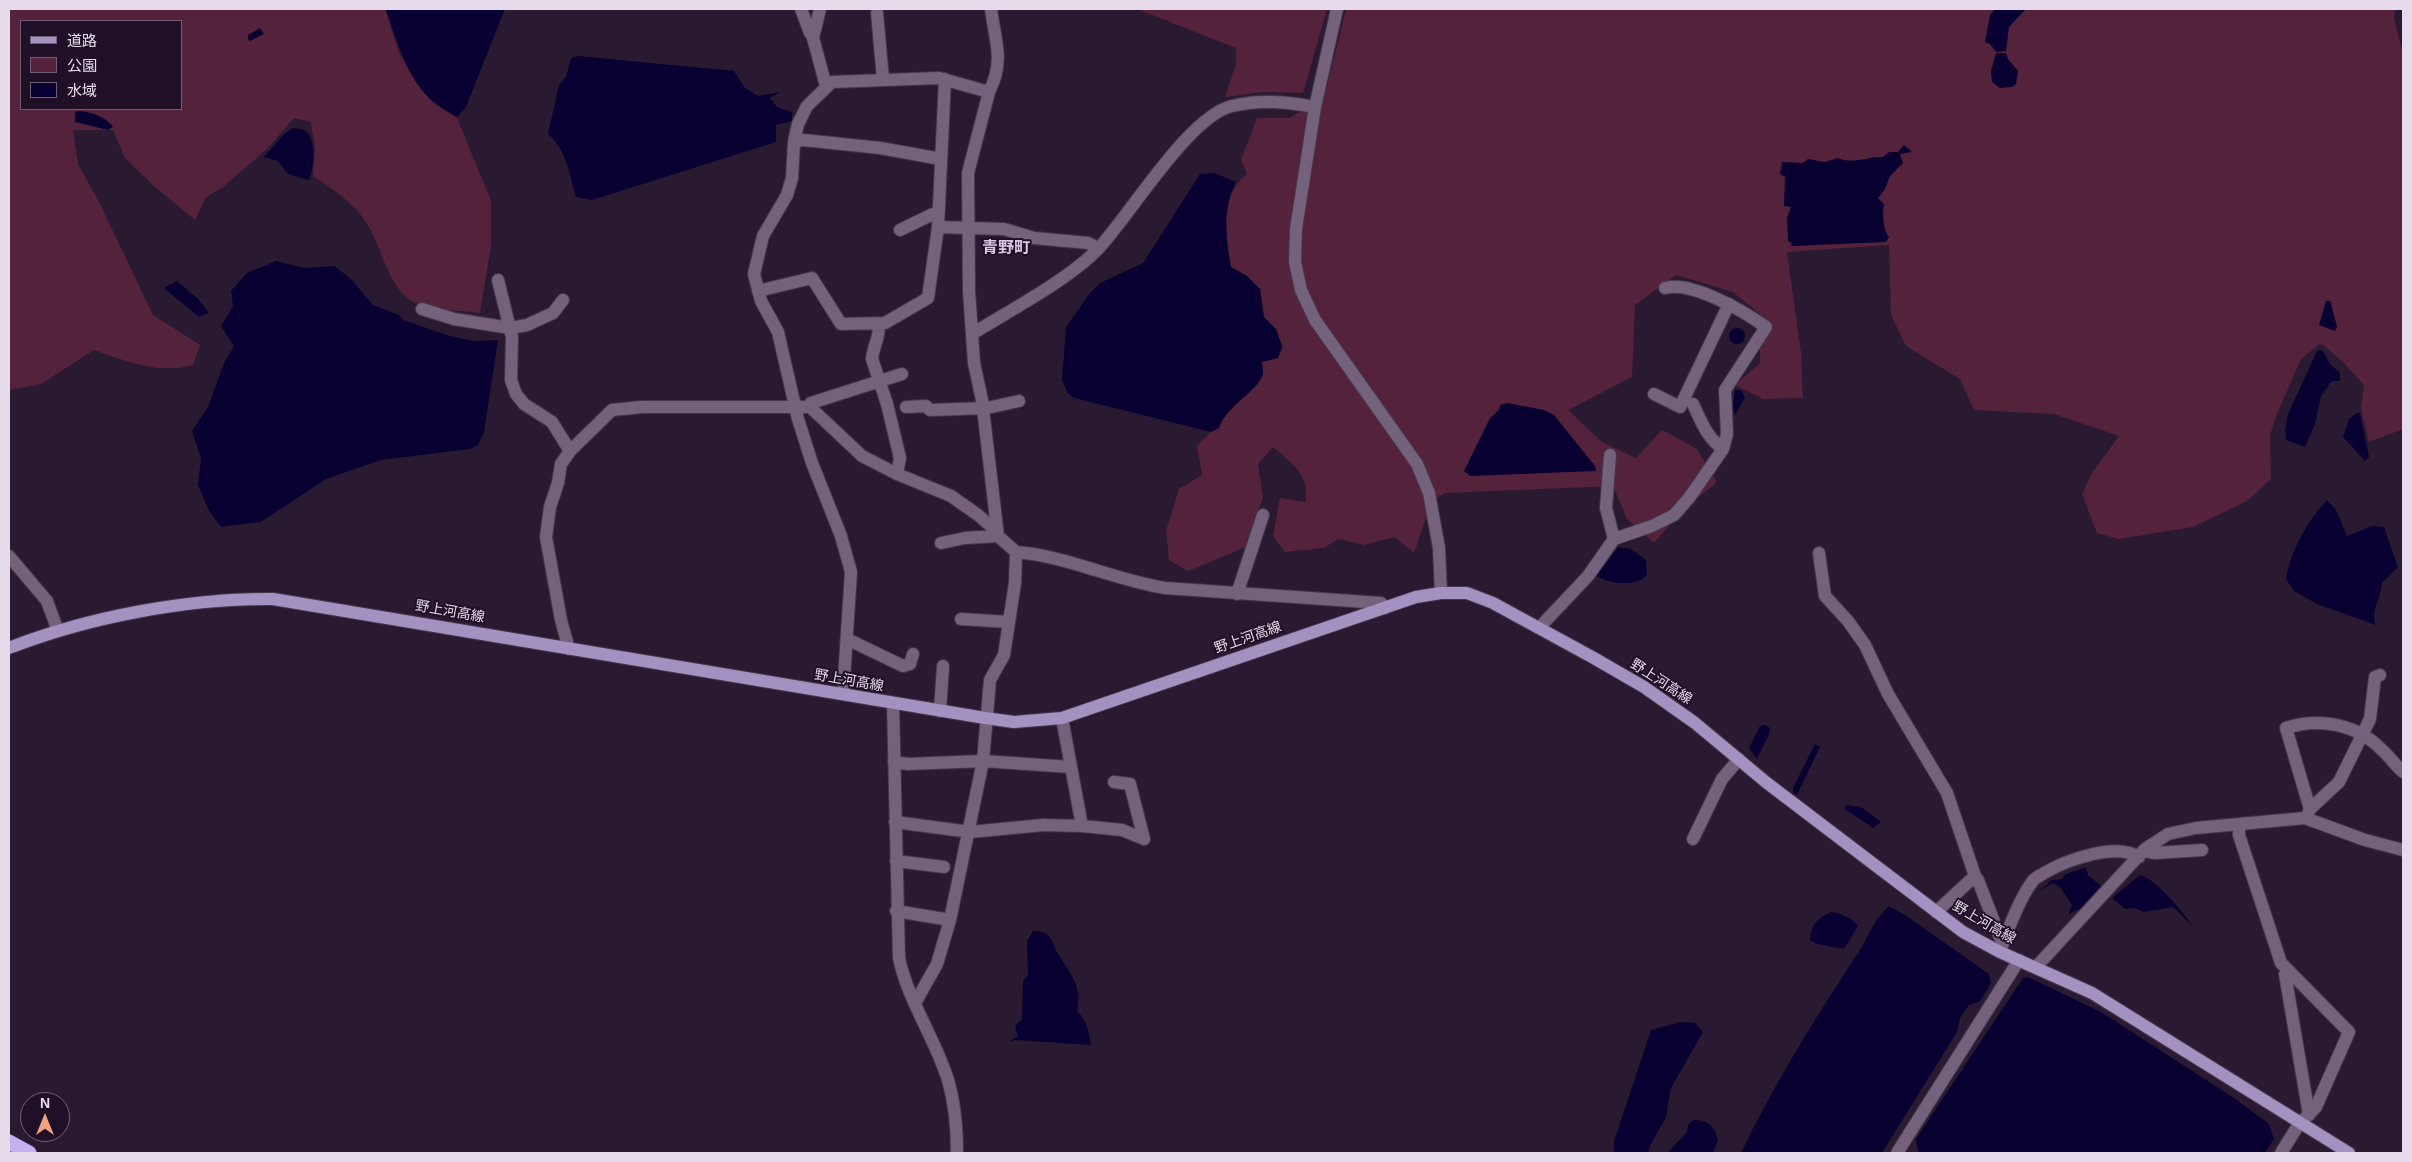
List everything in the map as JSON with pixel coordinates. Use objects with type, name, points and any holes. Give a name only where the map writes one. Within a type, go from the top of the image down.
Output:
[{"type":"highway","points":[[9,1142],[29,1153]]},
{"type":"main road","name":"野上河高線","points":[[9,648],[58,631],[127,615],[236,598],[274,598],[844,694],[893,704],[1014,722],[1062,718],[1416,597],[1441,593],[1468,593],[1493,603],[1644,687],[1695,723],[1767,783],[1963,932],[2002,947],[2019,960],[2092,993],[2299,1124],[2349,1153]]},
{"type":"street","points":[[801,9],[810,33],[813,34]]},
{"type":"street","points":[[820,9],[812,38],[826,86]]},
{"type":"street","points":[[991,9],[999,60],[968,173],[968,228],[974,362],[983,408],[998,532]]},
{"type":"street","points":[[1337,9],[1315,108],[1296,229],[1295,262],[1301,290],[1315,320],[1417,464],[1429,493],[1439,548],[1441,593]]},
{"type":"street","points":[[877,12],[882,80]]},
{"type":"street","points":[[844,694],[851,572],[841,536],[812,463],[778,332],[761,301],[758,291],[754,274],[763,236],[787,195],[790,186],[794,142],[798,124],[807,106],[832,82],[945,79],[989,92]]},
{"type":"street","points":[[758,291],[810,277],[838,323],[885,323],[928,298],[938,221],[945,79]]},
{"type":"street","points":[[972,334],[1071,271],[1098,248],[1171,156],[1204,121],[1230,106],[1266,100],[1315,108]]},
{"type":"street","points":[[794,142],[804,140],[880,148],[941,158]]},
{"type":"street","points":[[900,230],[933,214],[938,221],[968,228],[1004,229],[1034,238],[1088,243],[1098,248]]},
{"type":"street","points":[[498,280],[512,337],[512,380],[516,394],[524,404],[552,422],[570,451]]},
{"type":"street","points":[[1539,628],[1588,576],[1614,539],[1652,526],[1674,515],[1689,498],[1723,449],[1727,434],[1725,390],[1766,327],[1729,304],[1680,286],[1665,288]]},
{"type":"street","points":[[422,309],[454,319],[510,328],[528,325],[553,313],[562,300]]},
{"type":"street","points":[[1654,394],[1680,406],[1729,304]]},
{"type":"street","points":[[879,324],[880,332],[872,351],[872,359],[887,404],[900,458],[898,474]]},
{"type":"street","points":[[810,407],[811,403],[878,380],[902,374]]},
{"type":"street","points":[[906,407],[926,406],[930,410],[983,408],[1019,401]]},
{"type":"street","points":[[1693,404],[1707,433],[1723,449]]},
{"type":"street","points":[[569,649],[561,620],[546,537],[550,507],[558,483],[561,464],[570,451],[612,410],[642,407],[810,407],[862,456],[898,474],[951,496],[998,532],[1016,552],[1036,554],[1142,584],[1237,594],[1381,603],[1385,608]]},
{"type":"street","points":[[1610,455],[1606,508],[1614,539]]},
{"type":"street","points":[[1237,594],[1263,514]]},
{"type":"street","points":[[942,543],[998,532]]},
{"type":"street","points":[[915,1003],[936,964],[950,920],[970,832],[983,761],[986,730],[985,718],[990,680],[1004,655],[1016,552]]},
{"type":"street","points":[[1819,554],[1825,596],[1848,621],[1865,645],[1888,694],[1947,793],[1975,876],[2001,940],[2002,947]]},
{"type":"street","points":[[9,556],[47,601],[58,631]]},
{"type":"street","points":[[961,619],[1009,622]]},
{"type":"street","points":[[848,639],[903,666],[910,664],[913,654]]},
{"type":"street","points":[[940,711],[943,666]]},
{"type":"street","points":[[2308,814],[2339,782],[2370,719],[2375,678],[2380,675]]},
{"type":"street","points":[[893,704],[896,911],[899,958],[904,982],[915,1003],[947,1079],[956,1115],[957,1153]]},
{"type":"street","points":[[1062,718],[1082,826]]},
{"type":"street","points":[[2308,814],[2286,728],[2304,722],[2328,722],[2362,735],[2382,749],[2403,772]]},
{"type":"street","points":[[1693,839],[1722,779],[1739,759]]},
{"type":"street","points":[[894,762],[908,764],[983,761],[1071,767]]},
{"type":"street","points":[[895,822],[970,832],[1043,825],[1082,826],[1122,830],[1144,839],[1130,784],[1114,782]]},
{"type":"street","points":[[2036,967],[2142,854],[2168,834],[2196,828],[2239,825],[2308,814],[2365,840],[2403,850]]},
{"type":"street","points":[[2239,825],[2239,835],[2281,963],[2349,1032],[2316,1107],[2299,1124],[2281,1153]]},
{"type":"street","points":[[2002,947],[2032,880],[2061,864],[2090,854],[2142,854],[2202,850]]},
{"type":"street","points":[[896,861],[944,867]]},
{"type":"street","points":[[1936,912],[1975,876]]},
{"type":"street","points":[[896,911],[950,920]]},
{"type":"street","points":[[1897,1153],[2019,960]]},
{"type":"street","points":[[2287,971],[2285,974],[2309,1115]]},
{"type":"green space","points":[[9,9],[385,9],[399,53],[413,77],[432,102],[457,118],[491,201],[491,246],[480,313],[423,306],[407,298],[393,280],[374,236],[364,219],[344,198],[313,176],[315,149],[311,122],[294,118],[267,149],[223,187],[206,197],[195,220],[155,187],[125,158],[113,130],[73,130],[78,164],[99,202],[153,315],[200,345],[193,365],[167,368],[143,365],[94,350],[41,384],[9,390]]},
{"type":"green space","points":[[1137,9],[1327,9],[1303,93],[1263,92],[1225,97],[1236,64],[1236,48]]},
{"type":"green space","points":[[1346,9],[2395,9],[2394,18],[2403,55],[2403,429],[2369,442],[2361,408],[2364,385],[2343,362],[2321,343],[2301,359],[2277,414],[2270,435],[2271,479],[2247,501],[2193,527],[2119,539],[2097,533],[2082,494],[2092,473],[2119,436],[2054,414],[1974,410],[1960,379],[1906,346],[1891,315],[1889,245],[1787,252],[1801,353],[1803,398],[1763,399],[1735,385],[1760,363],[1760,314],[1733,292],[1676,275],[1635,305],[1632,377],[1568,410],[1602,442],[1636,458],[1662,430],[1697,449],[1717,482],[1682,511],[1654,543],[1627,519],[1613,486],[1445,493],[1431,502],[1414,553],[1395,537],[1364,545],[1338,539],[1324,548],[1285,552],[1273,536],[1280,498],[1306,502],[1306,492],[1305,484],[1298,470],[1273,447],[1258,464],[1263,497],[1246,547],[1188,571],[1169,560],[1166,531],[1179,489],[1202,475],[1197,446],[1211,432],[1219,428],[1222,420],[1228,413],[1256,386],[1263,372],[1262,362],[1278,358],[1283,347],[1276,329],[1264,317],[1260,289],[1247,276],[1231,267],[1226,230],[1228,205],[1238,183],[1247,174],[1241,160],[1257,118],[1289,118],[1324,99]]},
{"type":"water","points":[[386,9],[505,9],[466,107],[457,117],[434,102],[417,83],[404,59]]},
{"type":"water","points":[[1995,9],[2026,9],[2009,27],[2006,51],[1996,52],[1990,44],[1985,42],[1990,15]]},
{"type":"water","points":[[260,28],[264,34],[250,41],[248,35]]},
{"type":"water","points":[[1996,53],[2006,53],[2008,59],[2018,71],[2016,84],[2012,87],[2000,88],[1992,82],[1991,71]]},
{"type":"water","points":[[578,56],[734,71],[745,88],[758,96],[780,92],[770,98],[777,107],[792,112],[792,121],[776,125],[776,142],[592,200],[576,197],[563,155],[548,134],[559,85],[566,77],[571,58]]},
{"type":"water","points":[[79,111],[107,120],[113,127],[108,130],[75,122],[75,112]]},
{"type":"water","points":[[293,128],[305,130],[311,138],[313,156],[309,180],[288,174],[278,161],[264,157],[284,134]]},
{"type":"water","points":[[1904,145],[1912,152],[1900,154],[1903,163],[1890,176],[1885,189],[1878,198],[1884,204],[1885,230],[1889,237],[1886,242],[1791,246],[1792,243],[1788,241],[1787,218],[1791,207],[1784,206],[1785,177],[1780,174],[1782,162],[1803,163],[1808,159],[1825,162],[1838,158],[1849,161],[1883,157],[1889,152],[1898,152]]},
{"type":"water","points":[[1214,173],[1236,182],[1229,203],[1226,224],[1231,267],[1247,276],[1260,289],[1264,317],[1276,329],[1282,347],[1278,358],[1262,362],[1263,374],[1256,386],[1228,413],[1222,420],[1219,428],[1211,432],[1074,398],[1068,393],[1062,380],[1066,327],[1090,293],[1100,283],[1143,263],[1200,174]]},
{"type":"water","points":[[276,261],[304,268],[334,266],[350,278],[373,305],[399,315],[403,320],[450,336],[474,341],[498,340],[484,432],[478,445],[470,449],[381,460],[326,479],[261,522],[221,527],[209,511],[198,485],[201,458],[192,431],[208,407],[224,363],[234,346],[221,326],[233,306],[231,291],[247,273]]},
{"type":"water","points":[[177,281],[198,299],[209,313],[199,317],[165,289],[165,287]]},
{"type":"water","points":[[2326,301],[2331,303],[2337,327],[2335,331],[2319,325]]},
{"type":"water","points":[[1734,328],[1740,328],[1745,333],[1743,342],[1734,344],[1729,339],[1729,333]]},
{"type":"water","points":[[2317,351],[2323,351],[2330,364],[2340,373],[2340,381],[2332,381],[2321,396],[2315,424],[2305,447],[2286,440],[2285,429],[2288,414]]},
{"type":"water","points":[[1735,390],[1741,390],[1745,398],[1735,415],[1733,405]]},
{"type":"water","points":[[1507,403],[1544,410],[1554,415],[1595,466],[1596,471],[1470,476],[1464,471],[1490,418],[1499,410],[1500,405]]},
{"type":"water","points":[[2360,413],[2369,457],[2365,461],[2343,437],[2349,419]]},
{"type":"water","points":[[2327,500],[2336,510],[2347,536],[2372,526],[2384,527],[2398,567],[2382,583],[2374,615],[2376,625],[2317,604],[2294,591],[2286,579],[2288,568],[2301,537],[2313,517]]},
{"type":"water","points":[[1618,547],[1631,549],[1646,560],[1647,575],[1643,579],[1630,583],[1616,583],[1598,577],[1597,575]]},
{"type":"water","points":[[1765,725],[1770,728],[1769,734],[1757,759],[1749,748],[1760,726]]},
{"type":"water","points":[[1815,744],[1820,747],[1797,795],[1793,793],[1793,788]]},
{"type":"water","points":[[1846,805],[1861,807],[1881,822],[1873,828],[1845,809]]},
{"type":"water","points":[[2086,867],[2088,875],[2101,886],[2080,910],[2076,910],[2068,915],[2072,905],[2060,887],[2053,883],[2039,891],[2052,880],[2062,879],[2066,874]]},
{"type":"water","points":[[2140,875],[2147,878],[2164,892],[2192,926],[2173,907],[2144,912],[2134,908],[2125,909],[2112,898]]},
{"type":"water","points":[[1889,906],[1905,915],[1989,974],[1991,984],[1979,1002],[1969,1005],[1960,1018],[1957,1032],[1882,1153],[1741,1153],[1795,1053],[1875,924]]},
{"type":"water","points":[[1831,912],[1846,916],[1858,926],[1844,949],[1817,944],[1810,940],[1813,926],[1822,917]]},
{"type":"water","points":[[1033,931],[1044,932],[1050,937],[1074,980],[1079,1002],[1077,1011],[1085,1022],[1091,1045],[1015,1040],[1008,1042],[1018,1036],[1015,1026],[1022,1019],[1023,981],[1028,975],[1027,941]]},
{"type":"water","points":[[2028,977],[2101,1012],[2237,1100],[2269,1124],[2274,1139],[2265,1153],[1921,1153],[1918,1151],[1916,1139],[2023,978]]},
{"type":"water","points":[[1680,1022],[1695,1023],[1703,1032],[1671,1088],[1666,1117],[1648,1153],[1614,1153],[1614,1141],[1651,1030]]},
{"type":"water","points":[[1693,1120],[1707,1123],[1715,1131],[1718,1141],[1713,1153],[1667,1153],[1687,1132],[1688,1125]]},
{"type":"district","name":"青野町","points":[[1006,249]]}]
